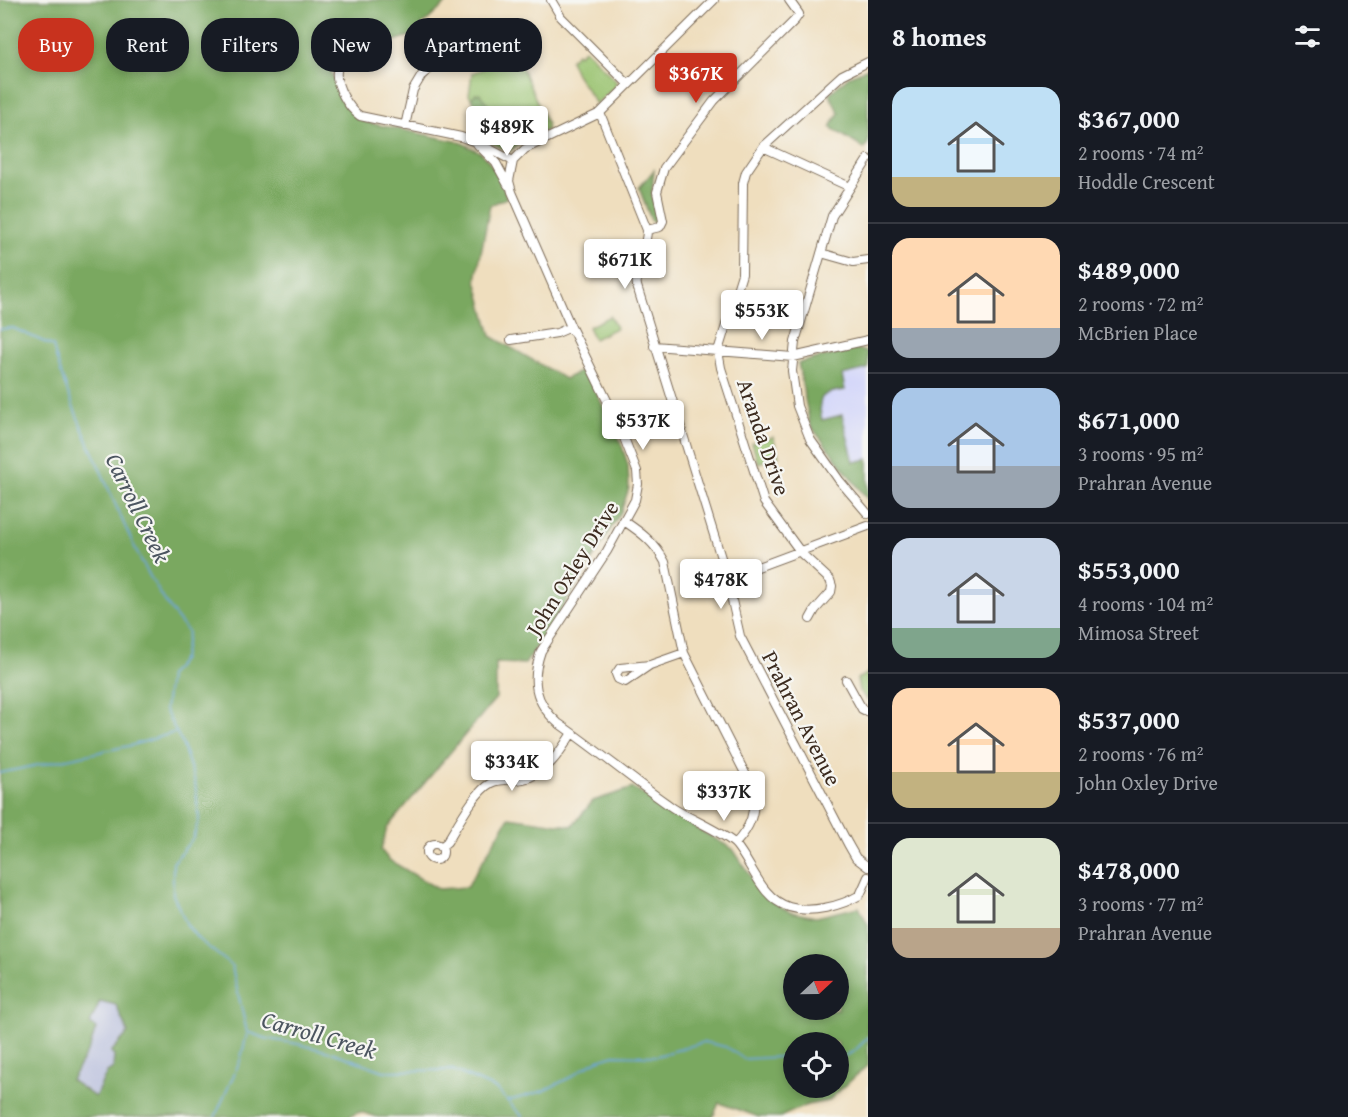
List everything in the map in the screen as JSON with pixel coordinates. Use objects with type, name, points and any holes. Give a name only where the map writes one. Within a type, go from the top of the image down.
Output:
[{"type":"street","points":[[551,0],[561,17],[628,84]]},
{"type":"street","points":[[337,72],[339,86],[354,112],[365,118],[476,142],[513,160],[525,148],[600,113],[714,0]]},
{"type":"street","points":[[600,113],[647,230],[660,227],[663,217],[657,192],[664,168],[714,101],[795,20],[799,14],[789,0]]},
{"type":"street","name":"Aranda Drive","points":[[810,619],[831,592],[830,580],[801,552],[764,502],[724,379],[718,351],[742,274],[743,183],[746,172],[763,147],[842,75],[868,62]]},
{"type":"street","points":[[405,126],[416,82],[428,72]]},
{"type":"street","points":[[476,142],[496,163],[512,192]]},
{"type":"street","points":[[763,147],[850,187]]},
{"type":"street","points":[[868,159],[832,216],[795,342],[792,371],[797,406],[810,439],[839,480],[868,514]]},
{"type":"street","name":"John Oxley Drive","points":[[513,160],[509,181],[512,192],[571,327],[619,424],[637,471],[638,484],[635,500],[624,521],[541,651],[537,664],[536,687],[540,701],[547,713],[674,809],[735,844],[766,891],[789,907],[817,908],[834,906],[850,900],[860,895],[868,877]]},
{"type":"street","name":"Prahran Avenue","points":[[647,230],[646,244],[636,280],[654,346],[728,578],[743,642],[848,844],[856,858],[868,867]]},
{"type":"street","points":[[821,253],[853,262],[868,260]]},
{"type":"street","points":[[511,340],[557,333],[571,327]]},
{"type":"street","points":[[654,346],[793,357],[868,340]]},
{"type":"street","points":[[624,521],[644,534],[658,549],[665,562],[684,653],[753,789],[755,805],[750,822],[735,844]]},
{"type":"street","points":[[728,578],[868,526]]},
{"type":"street","points":[[650,665],[684,653]]},
{"type":"street","points":[[846,681],[862,710],[868,712]]},
{"type":"street","points":[[441,847],[447,842],[482,790],[500,780],[524,779],[542,772],[556,757],[572,733]]},
{"type":"shaded area","points":[[857,349],[868,351],[868,500],[810,425],[798,363]]},
{"type":"shaded area","points":[[100,1001],[116,1005],[128,1033],[114,1056],[113,1068],[107,1072],[95,1097],[71,1080],[90,1047],[90,1025]]},
{"type":"green space","points":[[0,0],[450,0],[430,18],[404,18],[404,38],[392,42],[392,18],[311,18],[311,72],[332,72],[342,102],[365,122],[460,142],[482,153],[499,175],[507,198],[490,205],[476,280],[491,336],[565,379],[585,369],[621,443],[628,465],[629,488],[621,512],[525,664],[496,663],[496,698],[387,828],[381,850],[389,860],[438,889],[467,887],[509,817],[572,826],[593,801],[633,788],[733,849],[765,898],[790,912],[816,917],[859,907],[868,925],[868,1065],[849,1082],[849,1032],[783,1032],[783,1098],[831,1098],[828,1101],[807,1105],[780,1117],[759,1117],[719,1103],[713,1117],[378,1117],[360,1112],[348,1117],[0,1117]],"holes":[[[100,1001],[116,1005],[128,1033],[111,1052],[114,1056],[113,1068],[107,1072],[95,1097],[71,1080],[90,1047],[96,1028],[90,1024]]]},
{"type":"green space","points":[[585,49],[616,81],[616,86],[596,104],[576,74],[570,60]]},
{"type":"green space","points":[[868,68],[868,143],[864,149],[830,127],[839,113],[829,94],[848,77]]},
{"type":"green space","points":[[524,72],[547,124],[547,130],[523,141],[509,151],[473,135],[479,108],[469,95],[472,73]]},
{"type":"green space","points":[[475,94],[480,94],[499,120],[503,139],[490,142],[473,135],[479,108],[471,99]]},
{"type":"green space","points":[[654,170],[652,195],[657,220],[654,223],[639,188]]},
{"type":"green space","points":[[610,316],[616,328],[594,339],[588,327]]},
{"type":"green space","points":[[857,349],[868,352],[868,369],[842,375],[845,390],[826,394],[820,405],[822,420],[842,415],[854,462],[868,459],[868,500],[810,425],[798,363]]},
{"type":"green space","points":[[773,437],[779,456],[758,463],[752,443]]},
{"type":"green space","points":[[868,673],[867,700],[859,690],[857,679]]},
{"type":"waterway","name":"Carroll Creek","points":[[0,329],[13,328],[53,346],[74,409],[129,534],[161,595],[188,632],[183,659],[169,676],[165,710],[182,743],[195,782],[199,819],[193,838],[173,863],[173,895],[187,925],[198,939],[232,967],[247,1032],[268,1039],[334,1053],[384,1071],[453,1070],[496,1089],[523,1117]]},
{"type":"waterway","points":[[0,773],[133,745],[176,732]]},
{"type":"waterway","points":[[215,1117],[240,1061],[247,1034]]},
{"type":"waterway","points":[[849,1054],[868,1037]]},
{"type":"waterway","points":[[508,1101],[543,1091],[598,1060],[614,1055],[657,1056],[704,1042],[726,1047],[744,1059],[783,1057]]}]
